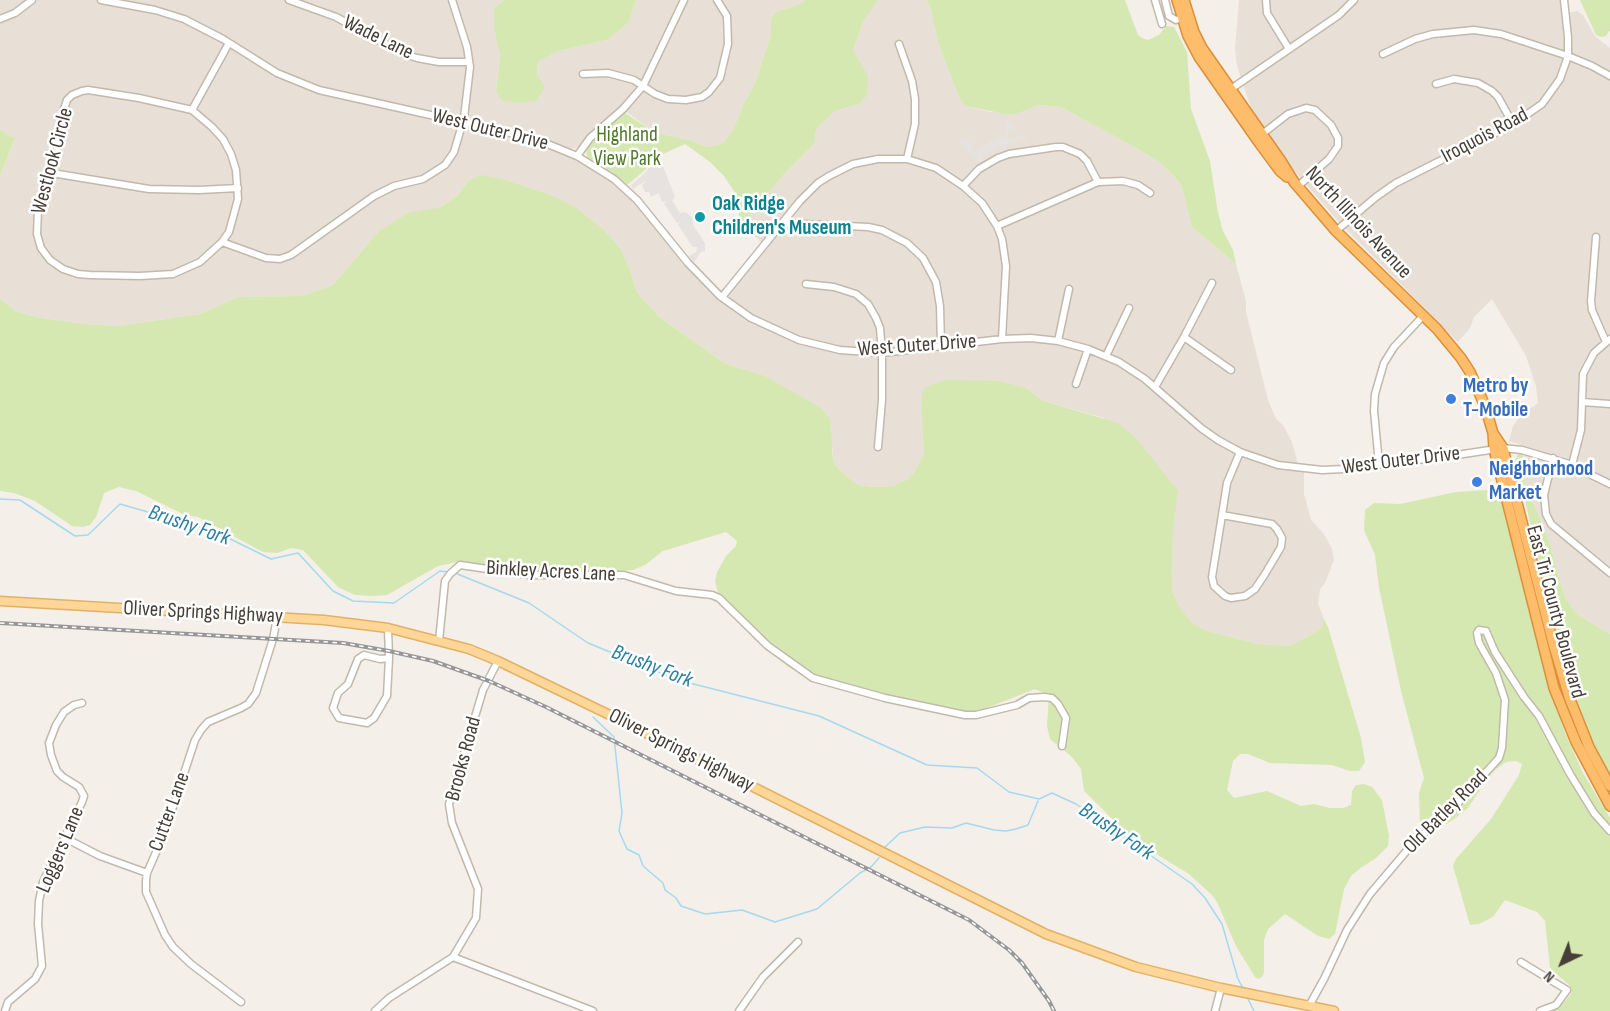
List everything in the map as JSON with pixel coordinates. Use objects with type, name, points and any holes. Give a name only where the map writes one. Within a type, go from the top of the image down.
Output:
[{"type":"highway","points":[[1177,0],[1185,17]]},
{"type":"highway","name":"North Illinois Avenue","points":[[1184,0],[1185,17],[1227,92],[1259,137],[1295,184],[1336,231],[1449,344],[1470,372],[1485,406],[1493,433]]},
{"type":"highway","name":"East Tri County Boulevard","points":[[1493,433],[1569,697],[1589,747],[1610,786]]},
{"type":"highway","name":"East Tri County Boulevard","points":[[1499,448],[1554,688],[1576,742],[1610,806]]},
{"type":"main road","name":"Oliver Springs Highway","points":[[0,601],[324,620],[388,628],[469,649],[663,741],[1046,934],[1136,967],[1221,988],[1334,1011]]},
{"type":"street","points":[[0,20],[14,14],[32,0]]},
{"type":"street","name":"West Outer Drive","points":[[101,0],[170,14],[197,25],[277,73],[320,90],[533,138],[578,156],[614,179],[637,200],[695,270],[722,297],[759,322],[798,340],[840,350],[882,353],[1002,339],[1031,338],[1058,341],[1106,356],[1132,370],[1209,434],[1240,452],[1278,465],[1322,470],[1499,448],[1522,450],[1553,458],[1610,484]]},
{"type":"street","name":"Wade Lane","points":[[289,0],[336,17],[404,54],[439,62],[469,62]]},
{"type":"street","points":[[222,242],[266,258],[280,259],[291,255],[374,196],[394,186],[423,179],[440,170],[454,152],[468,93],[469,62],[452,0]]},
{"type":"street","points":[[578,156],[590,138],[623,109],[643,86],[684,0]]},
{"type":"street","points":[[583,74],[609,73],[634,80],[655,94],[668,99],[686,100],[705,95],[720,78],[726,61],[727,16],[717,0]]},
{"type":"street","points":[[1155,0],[1162,24]]},
{"type":"street","points":[[1166,0],[1169,16],[1176,20],[1185,17]]},
{"type":"street","points":[[1266,0],[1267,13],[1289,49]]},
{"type":"street","points":[[1227,92],[1339,15],[1354,0]]},
{"type":"street","name":"Iroquois Road","points":[[1336,231],[1396,183],[1538,109],[1560,79],[1568,56],[1564,0]]},
{"type":"street","points":[[1383,54],[1433,33],[1463,29],[1501,34],[1568,56],[1610,76]]},
{"type":"street","points":[[192,110],[229,43]]},
{"type":"street","points":[[899,44],[913,83],[915,99],[915,124],[907,159]]},
{"type":"street","points":[[1436,84],[1454,79],[1478,82],[1498,97],[1513,124]]},
{"type":"street","name":"Westlook Circle","points":[[88,90],[139,98],[192,110],[212,127],[227,146],[236,170],[238,188],[234,222],[222,242],[200,262],[173,274],[140,276],[78,274],[48,258],[41,248],[37,234],[38,210],[52,173],[64,110],[68,100],[78,92],[88,90]]},
{"type":"street","points":[[1259,137],[1288,114],[1306,108],[1315,110],[1331,125],[1338,138],[1338,146],[1329,159],[1295,184]]},
{"type":"street","points":[[963,186],[979,169],[998,158],[1009,154],[1056,147],[1063,147],[1080,154],[1087,161],[1098,182]]},
{"type":"street","points":[[722,297],[809,192],[829,176],[867,160],[907,159],[936,168],[963,186],[982,203],[997,226],[1002,239],[1006,266],[1002,339]]},
{"type":"street","points":[[52,173],[149,189],[238,188]]},
{"type":"street","points":[[997,226],[1098,182],[1123,181],[1138,185],[1150,193]]},
{"type":"street","points":[[782,223],[868,227],[882,230],[907,243],[922,258],[936,282],[940,306],[941,346]]},
{"type":"street","points":[[1572,465],[1581,430],[1581,381],[1594,353],[1608,340],[1592,310],[1596,237]]},
{"type":"street","points":[[1155,387],[1212,283]]},
{"type":"street","points":[[806,284],[834,287],[856,294],[873,312],[879,324],[882,353],[882,400],[878,447]]},
{"type":"street","points":[[1058,341],[1069,289]]},
{"type":"street","points":[[1106,356],[1129,308]]},
{"type":"street","points":[[1379,464],[1375,400],[1384,363],[1394,346],[1423,316]]},
{"type":"street","points":[[1184,337],[1230,370]]},
{"type":"street","points":[[1076,384],[1088,349]]},
{"type":"street","points":[[1582,402],[1610,404]]},
{"type":"street","points":[[1222,515],[1272,524],[1282,538],[1281,547],[1255,589],[1238,598],[1225,596],[1220,592],[1214,586],[1212,577],[1227,483],[1240,452]]},
{"type":"street","points":[[1553,458],[1544,495],[1546,514],[1551,524],[1610,573]]},
{"type":"street","name":"Binkley Acres Lane","points":[[439,641],[444,589],[448,577],[458,567],[529,575],[624,575],[676,591],[712,595],[724,601],[768,646],[813,678],[885,698],[965,715],[975,715],[1017,705],[1029,698],[1052,698],[1066,718],[1062,746]]},
{"type":"street","name":"Cutter Lane","points":[[241,1002],[191,964],[173,947],[165,935],[146,892],[147,873],[164,834],[195,740],[208,722],[248,704],[256,693],[273,639],[277,618]]},
{"type":"street","points":[[388,628],[389,658],[387,696],[374,718],[367,723],[339,718],[333,708],[338,693],[348,684],[358,659],[364,655],[380,659],[389,658]]},
{"type":"street","name":"Old Batley Road","points":[[1309,1006],[1347,930],[1370,894],[1415,841],[1448,814],[1499,758],[1502,748],[1505,700],[1496,673],[1479,643],[1477,633],[1479,630],[1486,631],[1495,652],[1539,716],[1594,813],[1610,831]]},
{"type":"street","name":"Brooks Road","points":[[453,957],[476,918],[478,889],[452,824],[449,804],[483,690],[498,661]]},
{"type":"street","name":"Loggers Lane","points":[[5,1011],[8,1002],[35,979],[42,966],[38,924],[43,882],[84,796],[79,788],[57,771],[49,743],[64,712],[82,703]]},
{"type":"street","points":[[65,838],[100,856],[147,873]]},
{"type":"street","points":[[739,1011],[763,977],[798,942]]},
{"type":"street","points":[[375,1011],[389,998],[453,957],[592,1011]]},
{"type":"street","points":[[1521,962],[1567,990],[1556,1005],[1540,1011]]},
{"type":"street","points":[[1215,1011],[1221,988]]},
{"type":"shaded area","points":[[0,0],[504,0],[494,8],[494,29],[500,55],[496,91],[537,75],[538,62],[558,51],[607,40],[629,22],[636,0],[805,0],[776,12],[771,18],[771,34],[754,86],[733,130],[722,144],[706,147],[693,141],[654,132],[621,108],[590,133],[579,147],[572,149],[569,155],[604,176],[633,201],[654,223],[689,269],[716,296],[726,288],[761,242],[742,223],[811,147],[815,141],[816,130],[822,123],[835,111],[859,104],[867,76],[853,50],[864,20],[874,4],[878,0],[926,0],[931,9],[938,43],[960,100],[966,106],[991,112],[1027,109],[1039,105],[1061,107],[1136,148],[1158,161],[1173,175],[1182,187],[1192,227],[1236,264],[1268,400],[1276,419],[1283,425],[1292,442],[1300,471],[1304,472],[1304,494],[1311,520],[1324,534],[1332,549],[1334,560],[1325,583],[1320,589],[1318,604],[1324,619],[1321,629],[1290,646],[1257,644],[1208,631],[1193,624],[1179,606],[1172,591],[1173,530],[1104,418],[1044,401],[1026,388],[921,407],[924,454],[915,471],[908,479],[893,486],[858,485],[839,470],[833,460],[833,449],[763,375],[726,364],[659,317],[637,292],[621,249],[604,230],[551,195],[506,180],[468,181],[457,196],[439,208],[378,232],[333,285],[302,296],[238,297],[200,314],[118,326],[35,317],[16,311],[0,299],[0,176],[15,140],[0,130]]},
{"type":"shaded area","points":[[1239,0],[1560,0],[1562,14],[1577,11],[1583,15],[1595,36],[1610,48],[1610,634],[1578,615],[1566,600],[1548,538],[1525,482],[1524,446],[1509,441],[1513,426],[1521,415],[1538,403],[1536,386],[1526,356],[1492,299],[1474,317],[1470,328],[1458,342],[1339,222],[1290,166],[1253,114],[1237,66],[1235,49]]},
{"type":"shaded area","points":[[1004,119],[1017,126],[1009,131],[1006,140],[1025,135],[1026,139],[1006,144],[1009,151],[1001,147],[981,157],[985,161],[981,163],[959,143],[962,139],[970,143],[977,154],[977,148],[1001,136],[1003,140],[1007,130]]},
{"type":"shaded area","points":[[659,156],[675,197],[672,200],[680,213],[685,212],[692,217],[693,225],[705,243],[705,251],[701,252],[694,262],[689,256],[696,252],[697,247],[693,247],[678,225],[680,222],[677,223],[664,204],[666,201],[662,202],[659,193],[651,197],[649,192],[645,192],[642,185],[645,181],[633,189],[630,186]]},
{"type":"green space","points":[[504,0],[636,0],[629,22],[607,40],[558,51],[538,62],[537,75],[545,87],[536,101],[520,103],[502,101],[496,91],[500,56],[494,29],[494,8]]},
{"type":"green space","name":"Highland View Park","points":[[805,0],[878,0],[864,20],[853,50],[868,76],[867,95],[859,104],[835,111],[822,123],[816,130],[815,141],[811,147],[742,223],[736,194],[723,175],[710,162],[685,144],[656,157],[627,185],[587,157],[586,149],[592,140],[625,113],[654,132],[693,141],[706,147],[722,144],[733,130],[754,86],[771,34],[771,18],[776,12]]},
{"type":"green space","points":[[926,0],[1125,0],[1138,35],[1142,38],[1148,40],[1159,35],[1166,26],[1174,27],[1187,52],[1191,109],[1210,161],[1218,213],[1223,231],[1233,250],[1236,264],[1192,227],[1182,187],[1173,175],[1158,161],[1136,148],[1061,107],[1039,105],[1015,114],[1005,114],[966,106],[960,100],[938,43],[931,9]]},
{"type":"green space","points":[[1580,0],[1610,0],[1610,30],[1606,36],[1596,35]]},
{"type":"green space","points":[[0,130],[15,139],[0,176]]},
{"type":"green space","points":[[481,175],[506,180],[551,195],[576,208],[604,230],[621,249],[637,292],[659,317],[726,364],[763,375],[821,408],[830,419],[833,460],[839,470],[858,485],[893,486],[908,479],[915,471],[924,454],[922,394],[925,387],[946,380],[999,381],[1026,388],[1044,401],[1118,423],[1136,438],[1178,491],[1173,530],[1172,591],[1179,606],[1193,624],[1208,631],[1257,644],[1290,646],[1321,629],[1324,619],[1328,627],[1361,738],[1365,762],[1359,771],[1350,771],[1332,765],[1270,763],[1248,754],[1240,754],[1233,761],[1227,790],[1234,798],[1267,791],[1301,806],[1314,804],[1343,808],[1351,805],[1352,791],[1356,785],[1364,784],[1372,787],[1382,800],[1389,836],[1388,846],[1351,876],[1344,889],[1335,934],[1329,939],[1318,936],[1285,914],[1268,929],[1264,940],[1264,973],[1258,979],[1236,946],[1213,896],[1189,874],[1135,841],[1084,791],[1081,769],[1072,757],[1050,739],[1047,726],[1049,695],[1035,689],[974,713],[952,713],[810,678],[788,667],[754,639],[720,601],[715,581],[717,572],[726,556],[736,546],[737,541],[726,532],[663,551],[645,565],[633,570],[576,573],[522,571],[462,561],[438,566],[387,595],[355,595],[338,587],[303,550],[291,548],[277,553],[263,552],[198,517],[185,515],[136,491],[119,487],[104,493],[96,517],[90,525],[83,527],[72,526],[35,501],[14,493],[0,491],[0,299],[16,311],[35,317],[118,326],[200,314],[238,297],[302,296],[333,285],[378,232],[408,213],[439,208],[457,196],[468,181]]},
{"type":"green space","points":[[1523,453],[1525,482],[1548,538],[1566,600],[1578,615],[1610,634],[1610,776],[1580,715],[1562,663],[1525,500],[1514,463],[1518,454]]},
{"type":"green space","points":[[1488,490],[1500,494],[1546,678],[1565,733],[1583,773],[1610,818],[1610,1011],[1551,1011],[1559,1008],[1571,994],[1570,986],[1550,968],[1545,921],[1537,912],[1505,900],[1493,917],[1479,924],[1470,925],[1453,866],[1456,859],[1491,819],[1519,775],[1522,764],[1516,761],[1506,762],[1496,769],[1468,808],[1453,820],[1446,824],[1436,819],[1423,829],[1420,827],[1419,793],[1424,778],[1401,691],[1379,588],[1375,555],[1364,530],[1365,510],[1374,503],[1400,504],[1456,492]]},
{"type":"waterway","name":"Brushy Fork","points":[[0,499],[20,500],[75,536],[88,535],[120,504],[214,531],[271,559],[298,553],[333,591],[353,601],[394,603],[440,571],[448,572]]},
{"type":"waterway","name":"Brushy Fork","points":[[455,573],[529,603],[588,643],[678,680],[819,716],[927,765],[977,768],[1009,792],[1039,799],[1052,793],[1076,804],[1192,884],[1205,898],[1222,924],[1238,979],[1244,990]]},
{"type":"waterway","points":[[593,717],[614,737],[622,813],[619,831],[627,849],[639,855],[643,866],[663,883],[665,890],[676,898],[681,906],[705,914],[742,910],[775,922],[817,909],[860,873],[871,867],[879,858]]},
{"type":"waterway","points":[[884,848],[900,833],[925,827],[952,828],[966,823],[994,830],[1016,829],[1028,825],[1038,801]]},
{"type":"waterway","name":"Brushy Fork","points":[[1247,997],[1254,1011]]},
{"type":"railway","points":[[0,623],[343,643],[433,661],[489,681],[546,707],[969,920],[1009,950],[1022,963],[1054,1011]]},
{"type":"place","name":"Oak Ridge Children's Museum","points":[[700,217]]},
{"type":"place","name":"Metro by T-Mobile","points":[[1451,399]]},
{"type":"place","name":"Neighborhood Market","points":[[1477,482]]}]
